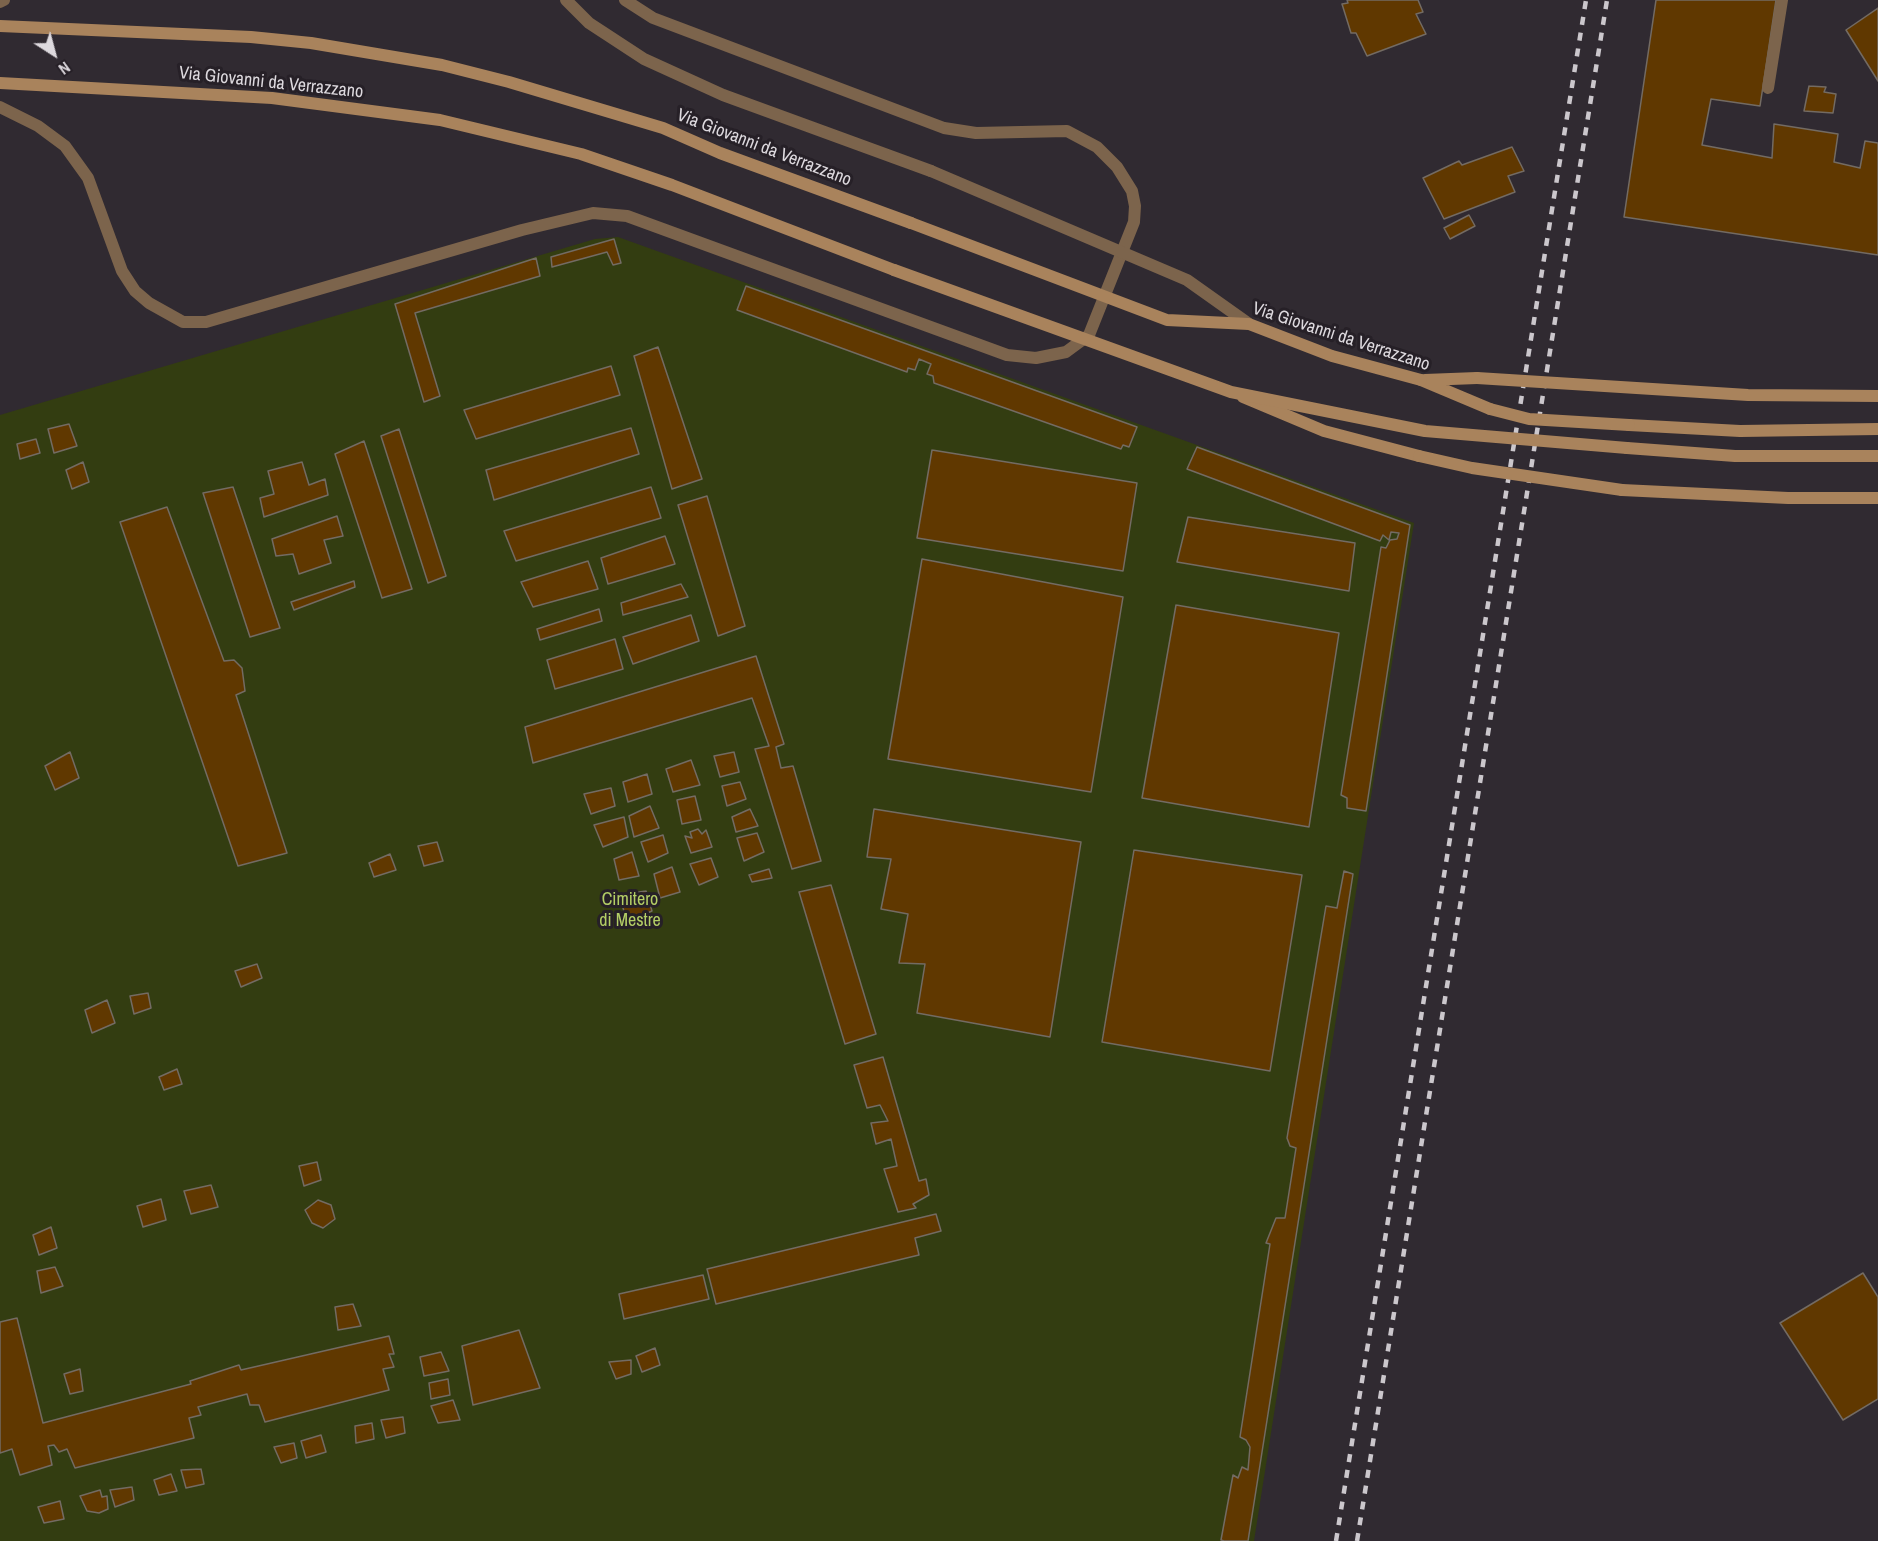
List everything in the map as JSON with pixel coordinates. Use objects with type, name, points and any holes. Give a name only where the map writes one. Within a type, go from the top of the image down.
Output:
[{"type":"main road","name":"Via Giovanni da Verrazzano","points":[[0,26],[251,37],[311,43],[442,65],[520,85],[663,128],[720,153],[1167,320],[1250,324],[1332,356],[1421,380],[1490,410],[1529,419],[1740,431],[1878,429]]},
{"type":"main road","name":"Via Giovanni da Verrazzano","points":[[0,83],[272,98],[440,120],[591,158],[672,185],[894,270],[1231,392],[1425,431],[1735,456],[1878,456]]},
{"type":"main road","points":[[1421,380],[1478,378],[1748,395],[1878,396]]},
{"type":"main road","points":[[1231,392],[1324,431],[1472,468],[1622,490],[1788,498],[1878,498]]},
{"type":"street","points":[[0,2],[4,0]]},
{"type":"street","points":[[566,0],[589,22],[644,59],[723,95],[931,171],[1187,280],[1250,324]]},
{"type":"street","points":[[0,107],[38,126],[65,146],[88,178],[122,271],[135,291],[149,303],[183,322],[206,322],[531,228],[593,213],[627,216],[663,228],[1007,355],[1036,358],[1066,352],[1089,335],[1134,222],[1135,206],[1132,190],[1117,167],[1097,147],[1067,131],[976,133],[944,128],[653,18],[625,0]]},
{"type":"street","points":[[1768,88],[1782,0]]},
{"type":"green space","name":"Cimitero di Mestre","points":[[618,237],[1414,523],[1254,1541],[0,1541],[0,415],[595,239]]},
{"type":"building","points":[[1347,0],[1418,0],[1423,12],[1416,14],[1426,34],[1367,56],[1356,33],[1351,33],[1342,4],[1348,3]]},
{"type":"building","points":[[1656,0],[1776,0],[1760,106],[1711,99],[1702,145],[1772,158],[1774,124],[1838,134],[1834,162],[1860,168],[1865,141],[1878,143],[1878,255],[1624,217]]},
{"type":"building","points":[[1878,8],[1878,81],[1846,30]]},
{"type":"building","points":[[1809,86],[1826,87],[1824,92],[1836,94],[1833,113],[1804,111]]},
{"type":"building","points":[[1512,147],[1524,171],[1508,176],[1515,192],[1444,219],[1423,178],[1459,161],[1462,165]]},
{"type":"building","points":[[1469,215],[1475,226],[1450,239],[1444,228]]},
{"type":"building","points":[[614,239],[621,263],[613,265],[607,252],[552,267],[551,257]]},
{"type":"building","points":[[536,258],[540,276],[415,313],[440,396],[424,402],[395,304]]},
{"type":"building","points":[[746,286],[1137,427],[1129,447],[1123,445],[1121,449],[934,383],[933,376],[927,374],[931,364],[919,359],[915,370],[908,368],[907,372],[737,310]]},
{"type":"building","points":[[658,347],[702,479],[672,489],[634,356]]},
{"type":"building","points":[[611,366],[620,395],[476,439],[464,410]]},
{"type":"building","points":[[69,424],[77,446],[54,453],[48,429]]},
{"type":"building","points":[[631,428],[639,454],[494,500],[486,470]]},
{"type":"building","points":[[399,429],[446,576],[428,583],[381,436]]},
{"type":"building","points":[[36,439],[40,453],[20,459],[17,444]]},
{"type":"building","points":[[364,441],[412,589],[382,598],[335,454]]},
{"type":"building","points":[[1197,447],[1410,525],[1366,811],[1347,808],[1347,798],[1341,795],[1381,547],[1386,548],[1390,540],[1397,539],[1399,533],[1391,532],[1389,540],[1383,535],[1380,541],[1187,469]]},
{"type":"building","points":[[932,450],[1137,483],[1123,571],[917,538]]},
{"type":"building","points":[[83,462],[89,482],[72,489],[66,470]]},
{"type":"building","points":[[302,462],[309,485],[325,479],[328,495],[264,517],[260,498],[274,494],[268,471]]},
{"type":"building","points":[[233,487],[280,628],[250,637],[203,493]]},
{"type":"building","points":[[651,487],[661,518],[516,561],[504,531]]},
{"type":"building","points":[[707,496],[745,626],[718,636],[678,505]]},
{"type":"building","points":[[167,507],[224,661],[234,660],[242,668],[245,691],[236,695],[287,853],[238,866],[120,522]]},
{"type":"building","points":[[337,516],[343,536],[324,540],[331,563],[299,574],[293,554],[276,556],[272,539]]},
{"type":"building","points":[[1188,517],[1355,543],[1349,591],[1177,562]]},
{"type":"building","points":[[665,536],[675,564],[608,584],[601,558]]},
{"type":"building","points":[[922,559],[1123,597],[1091,792],[888,759]]},
{"type":"building","points":[[588,561],[598,589],[533,607],[521,582]]},
{"type":"building","points":[[354,581],[355,587],[294,610],[291,602]]},
{"type":"building","points":[[681,584],[688,597],[623,615],[621,603]]},
{"type":"building","points":[[1176,605],[1339,633],[1309,827],[1142,798]]},
{"type":"building","points":[[599,609],[602,621],[540,640],[537,629]]},
{"type":"building","points":[[691,615],[699,641],[633,664],[623,637]]},
{"type":"building","points":[[615,639],[623,669],[555,689],[547,660]]},
{"type":"building","points":[[756,656],[784,744],[776,747],[781,768],[793,766],[821,861],[792,869],[755,749],[769,746],[752,698],[533,763],[525,727]]},
{"type":"building","points":[[70,752],[79,778],[55,790],[45,766]]},
{"type":"building","points":[[734,752],[739,772],[720,777],[714,756]]},
{"type":"building","points":[[691,760],[700,785],[673,792],[666,769]]},
{"type":"building","points":[[647,774],[652,794],[628,802],[623,782]]},
{"type":"building","points":[[740,782],[746,799],[727,806],[722,786]]},
{"type":"building","points":[[611,788],[615,806],[591,814],[584,794]]},
{"type":"building","points":[[695,796],[701,820],[682,824],[677,800]]},
{"type":"building","points":[[650,806],[659,828],[634,837],[629,816]]},
{"type":"building","points":[[750,809],[758,826],[736,832],[732,817]]},
{"type":"building","points":[[874,809],[1081,842],[1050,1037],[917,1013],[925,964],[899,963],[908,914],[881,909],[891,859],[867,857]]},
{"type":"building","points":[[624,817],[628,837],[603,847],[594,825]]},
{"type":"building","points":[[698,829],[702,834],[706,830],[712,847],[691,853],[685,836],[692,838],[690,832]]},
{"type":"building","points":[[757,833],[764,852],[744,861],[737,838]]},
{"type":"building","points":[[663,835],[668,853],[648,862],[641,842]]},
{"type":"building","points":[[437,842],[443,861],[424,866],[418,846]]},
{"type":"building","points":[[1134,850],[1302,875],[1270,1071],[1102,1042]]},
{"type":"building","points":[[632,852],[639,876],[619,880],[614,859]]},
{"type":"building","points":[[390,854],[396,870],[374,877],[369,863]]},
{"type":"building","points":[[711,858],[718,877],[699,885],[690,864]]},
{"type":"building","points":[[672,867],[680,892],[660,898],[654,874]]},
{"type":"building","points":[[769,869],[772,878],[752,882],[749,875]]},
{"type":"building","points":[[1344,871],[1353,874],[1248,1541],[1224,1541],[1221,1540],[1233,1475],[1238,1478],[1242,1467],[1248,1470],[1250,1447],[1246,1440],[1240,1437],[1270,1244],[1266,1243],[1276,1218],[1285,1218],[1296,1148],[1290,1146],[1287,1138],[1326,906],[1337,908]]},
{"type":"building","points":[[831,885],[876,1034],[845,1044],[799,892]]},
{"type":"building","points":[[646,891],[652,911],[627,921],[619,895]]},
{"type":"building","points":[[257,964],[262,978],[241,987],[235,971]]},
{"type":"building","points":[[148,993],[151,1008],[134,1014],[130,996]]},
{"type":"building","points":[[107,1000],[115,1023],[92,1033],[85,1010]]},
{"type":"building","points":[[883,1057],[919,1181],[926,1179],[929,1195],[913,1204],[916,1208],[898,1212],[884,1169],[897,1166],[891,1139],[876,1144],[871,1123],[888,1121],[880,1105],[867,1108],[854,1065]]},
{"type":"building","points":[[177,1069],[182,1084],[164,1090],[159,1077]]},
{"type":"building","points":[[317,1162],[321,1180],[304,1186],[299,1166]]},
{"type":"building","points":[[211,1185],[218,1207],[191,1214],[184,1191]]},
{"type":"building","points":[[161,1199],[166,1220],[143,1227],[137,1206]]},
{"type":"building","points":[[318,1200],[331,1205],[335,1219],[323,1228],[312,1223],[305,1210]]},
{"type":"building","points":[[936,1214],[941,1231],[915,1238],[919,1255],[716,1304],[707,1269]]},
{"type":"building","points":[[51,1227],[57,1248],[39,1255],[33,1235]]},
{"type":"building","points":[[55,1267],[63,1286],[41,1293],[37,1271]]},
{"type":"building","points":[[1863,1273],[1878,1297],[1878,1399],[1843,1420],[1780,1323]]},
{"type":"building","points":[[703,1275],[709,1299],[624,1319],[619,1294]]},
{"type":"building","points":[[353,1304],[361,1326],[338,1330],[335,1307]]},
{"type":"building","points":[[17,1318],[43,1423],[191,1384],[190,1381],[239,1365],[241,1370],[389,1336],[394,1354],[389,1354],[394,1367],[383,1369],[389,1390],[265,1422],[259,1405],[250,1405],[247,1394],[198,1407],[201,1415],[189,1418],[194,1438],[75,1468],[67,1449],[59,1452],[54,1445],[48,1446],[52,1465],[20,1475],[12,1449],[0,1453],[0,1322]]},
{"type":"building","points":[[519,1330],[540,1388],[473,1405],[462,1346]]},
{"type":"building","points":[[655,1348],[660,1365],[642,1372],[636,1356]]},
{"type":"building","points":[[441,1352],[449,1371],[424,1376],[420,1357]]},
{"type":"building","points":[[631,1360],[631,1374],[616,1379],[609,1362]]},
{"type":"building","points":[[80,1369],[83,1391],[70,1394],[64,1374]]},
{"type":"building","points":[[448,1379],[450,1395],[431,1399],[429,1383]]},
{"type":"building","points":[[453,1400],[460,1420],[438,1423],[431,1406]]},
{"type":"building","points":[[403,1417],[405,1433],[386,1438],[381,1420]]},
{"type":"building","points":[[372,1423],[374,1439],[356,1443],[355,1426]]},
{"type":"building","points":[[321,1435],[326,1452],[306,1458],[301,1441]]},
{"type":"building","points":[[294,1443],[297,1458],[281,1463],[274,1447]]},
{"type":"building","points":[[201,1469],[204,1484],[186,1488],[181,1470]]},
{"type":"building","points":[[171,1474],[177,1491],[159,1495],[154,1480]]},
{"type":"building","points":[[132,1487],[134,1500],[115,1507],[110,1490]]},
{"type":"building","points":[[100,1490],[102,1497],[107,1496],[108,1509],[99,1513],[87,1511],[80,1496]]},
{"type":"building","points":[[60,1501],[64,1519],[44,1523],[38,1507]]},
{"type":"railway","points":[[1336,1541],[1586,0]]},
{"type":"railway","points":[[1357,1541],[1607,0]]}]
